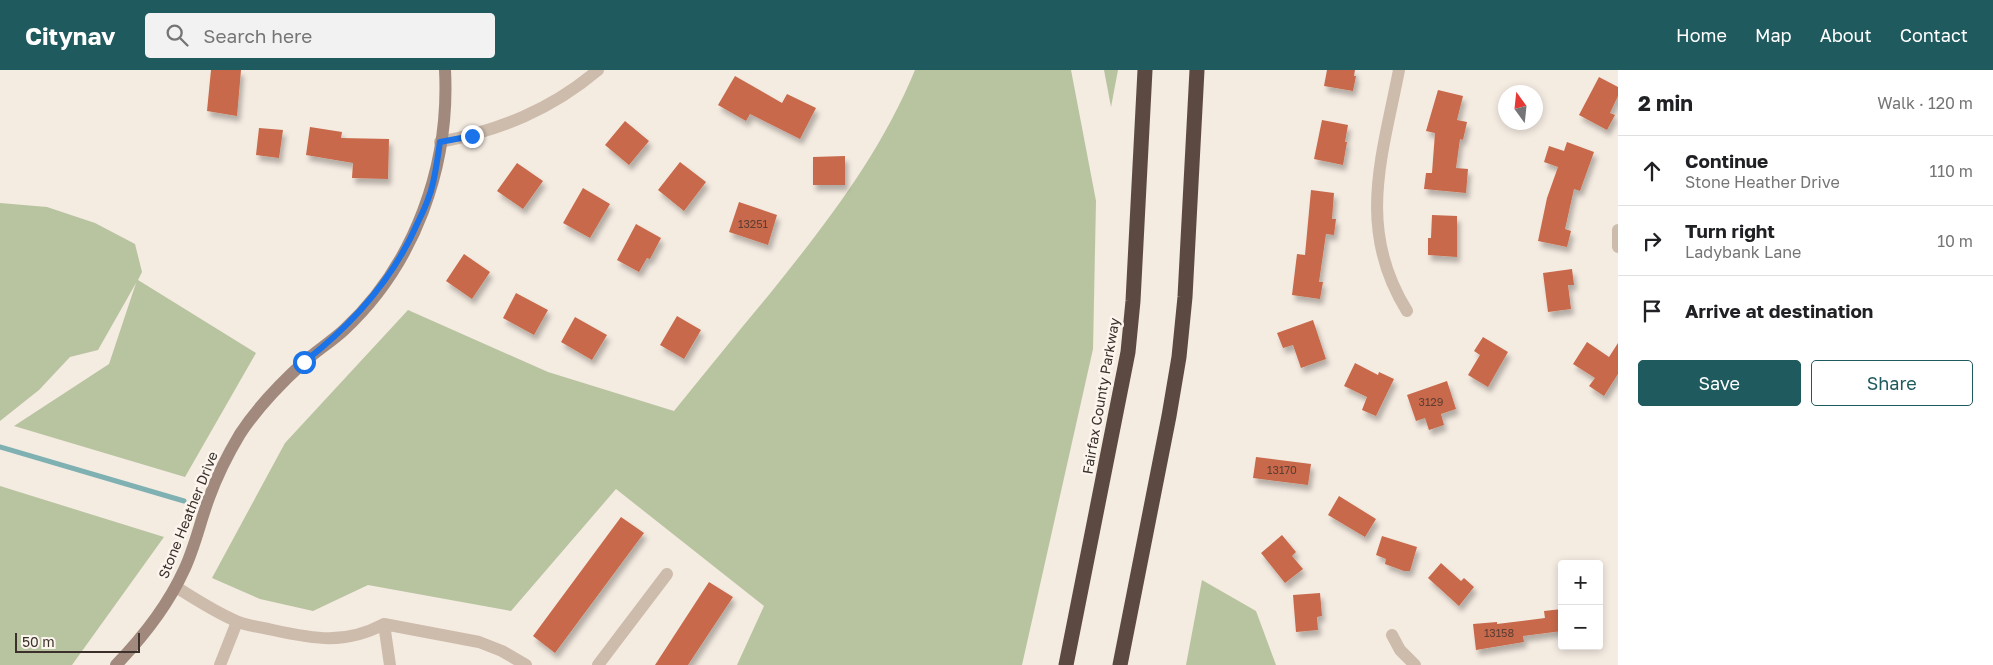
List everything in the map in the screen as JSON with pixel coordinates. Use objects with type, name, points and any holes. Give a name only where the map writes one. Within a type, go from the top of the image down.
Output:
[{"type":"highway","name":"Fairfax County Parkway","points":[[1066,665],[1128,352],[1133,301],[1145,70]]},
{"type":"highway","points":[[1120,665],[1158,475],[1179,357],[1185,297],[1197,70]]},
{"type":"street","name":"Stone Heather Drive","points":[[116,665],[148,628],[176,587],[195,544],[212,490],[240,434],[278,387],[304,362],[345,328],[370,301],[393,271],[412,238],[433,184],[440,142],[445,70]]},
{"type":"street","points":[[440,142],[472,136],[505,125],[538,110],[570,92],[598,70]]},
{"type":"street","points":[[1399,70],[1377,178],[1376,210],[1379,240],[1387,270],[1407,311]]},
{"type":"street","points":[[1618,230],[1618,247]]},
{"type":"street","points":[[598,665],[667,574]]},
{"type":"street","points":[[176,587],[237,622],[305,637],[331,639],[353,636],[384,624],[479,642],[502,651],[526,665]]},
{"type":"street","points":[[220,665],[237,622]]},
{"type":"street","points":[[384,624],[390,665]]},
{"type":"street","points":[[1392,636],[1400,650],[1415,665]]},
{"type":"green space","points":[[915,70],[1071,70],[1096,201],[1093,349],[1022,665],[737,665],[764,606],[616,489],[511,611],[368,585],[313,611],[260,599],[212,578],[285,443],[408,310],[548,372],[674,411],[789,269],[850,188],[885,131]]},
{"type":"green space","points":[[1104,70],[1118,70],[1111,107]]},
{"type":"green space","points":[[0,203],[47,207],[95,223],[135,244],[142,272],[138,280],[256,353],[185,477],[14,426],[109,364],[136,283],[98,350],[70,357],[39,390],[0,421]]},
{"type":"green space","points":[[0,486],[164,537],[72,665],[0,665]]},
{"type":"green space","points":[[1202,580],[1256,611],[1276,665],[1186,665]]},
{"type":"building","points":[[211,70],[241,70],[237,116],[207,111]]},
{"type":"building","points":[[1327,70],[1355,70],[1354,76],[1356,76],[1353,91],[1324,86]]},
{"type":"building","points":[[735,76],[782,103],[787,94],[816,108],[800,139],[750,114],[746,121],[718,105]]},
{"type":"building","points":[[1599,77],[1618,87],[1618,96],[1610,113],[1615,115],[1607,130],[1579,115]]},
{"type":"building","points":[[1438,90],[1463,96],[1457,120],[1467,122],[1463,140],[1460,139],[1456,168],[1468,169],[1466,193],[1424,189],[1426,173],[1432,173],[1435,133],[1426,131]]},
{"type":"building","points":[[1322,120],[1348,125],[1343,165],[1314,159]]},
{"type":"building","points":[[625,121],[649,141],[629,165],[605,145]]},
{"type":"building","points":[[310,127],[342,132],[341,138],[389,139],[388,179],[352,178],[353,163],[306,155]]},
{"type":"building","points":[[259,128],[283,130],[279,158],[256,155]]},
{"type":"building","points":[[1567,142],[1594,152],[1580,191],[1574,189],[1565,229],[1571,231],[1567,247],[1538,241],[1547,198],[1558,167],[1544,162],[1549,146],[1564,151]]},
{"type":"building","points":[[845,156],[845,185],[813,185],[813,157]]},
{"type":"building","points":[[680,162],[706,182],[684,211],[658,190]]},
{"type":"building","points":[[517,163],[543,181],[523,209],[497,191]]},
{"type":"building","points":[[583,188],[610,204],[590,238],[563,223]]},
{"type":"building","points":[[1311,190],[1334,193],[1332,219],[1336,219],[1334,235],[1326,234],[1319,282],[1323,282],[1320,299],[1292,295],[1297,254],[1305,255]]},
{"type":"building","points":[[739,202],[777,215],[768,245],[729,232]]},
{"type":"building","points":[[1432,215],[1457,216],[1457,257],[1428,255],[1428,238],[1431,238]]},
{"type":"building","points":[[636,224],[661,238],[650,259],[647,258],[639,272],[617,260]]},
{"type":"building","points":[[464,254],[490,272],[472,299],[446,281]]},
{"type":"building","points":[[1572,269],[1574,285],[1568,285],[1571,309],[1548,312],[1543,273]]},
{"type":"building","points":[[516,293],[548,310],[534,335],[503,318]]},
{"type":"building","points":[[677,316],[701,330],[684,359],[660,345]]},
{"type":"building","points":[[575,317],[607,335],[592,360],[561,342]]},
{"type":"building","points":[[1313,320],[1326,359],[1301,368],[1293,345],[1283,348],[1277,333]]},
{"type":"building","points":[[1483,337],[1508,352],[1488,387],[1468,375],[1480,355],[1474,351]]},
{"type":"building","points":[[1587,342],[1609,357],[1618,343],[1618,374],[1604,396],[1589,386],[1595,378],[1573,364]]},
{"type":"building","points":[[1355,363],[1378,375],[1379,372],[1394,379],[1376,416],[1362,410],[1367,397],[1344,386]]},
{"type":"building","points":[[1447,381],[1456,409],[1441,414],[1444,425],[1429,430],[1425,418],[1416,421],[1407,395]]},
{"type":"building","points":[[1256,457],[1311,464],[1308,485],[1253,478]]},
{"type":"building","points":[[1339,496],[1376,519],[1365,537],[1328,515]]},
{"type":"building","points":[[621,517],[644,533],[555,653],[533,636]]},
{"type":"building","points":[[1282,535],[1296,552],[1292,556],[1303,569],[1285,583],[1261,553]]},
{"type":"building","points":[[1382,536],[1417,547],[1410,571],[1404,571],[1385,564],[1386,559],[1376,555]]},
{"type":"building","points":[[1441,563],[1461,581],[1464,578],[1474,587],[1459,606],[1428,578]]},
{"type":"building","points":[[709,582],[733,597],[688,665],[655,665]]},
{"type":"building","points":[[1320,593],[1322,616],[1317,617],[1318,630],[1296,632],[1293,595]]},
{"type":"building","points":[[1558,609],[1558,632],[1523,636],[1524,642],[1476,650],[1473,624],[1497,622],[1497,624],[1545,618],[1544,611]]},
{"type":"waterway","points":[[0,447],[184,501]]},
{"type":"route","points":[[304,362],[345,328],[370,301],[393,271],[412,238],[424,209],[433,184],[440,142],[472,136]]}]
